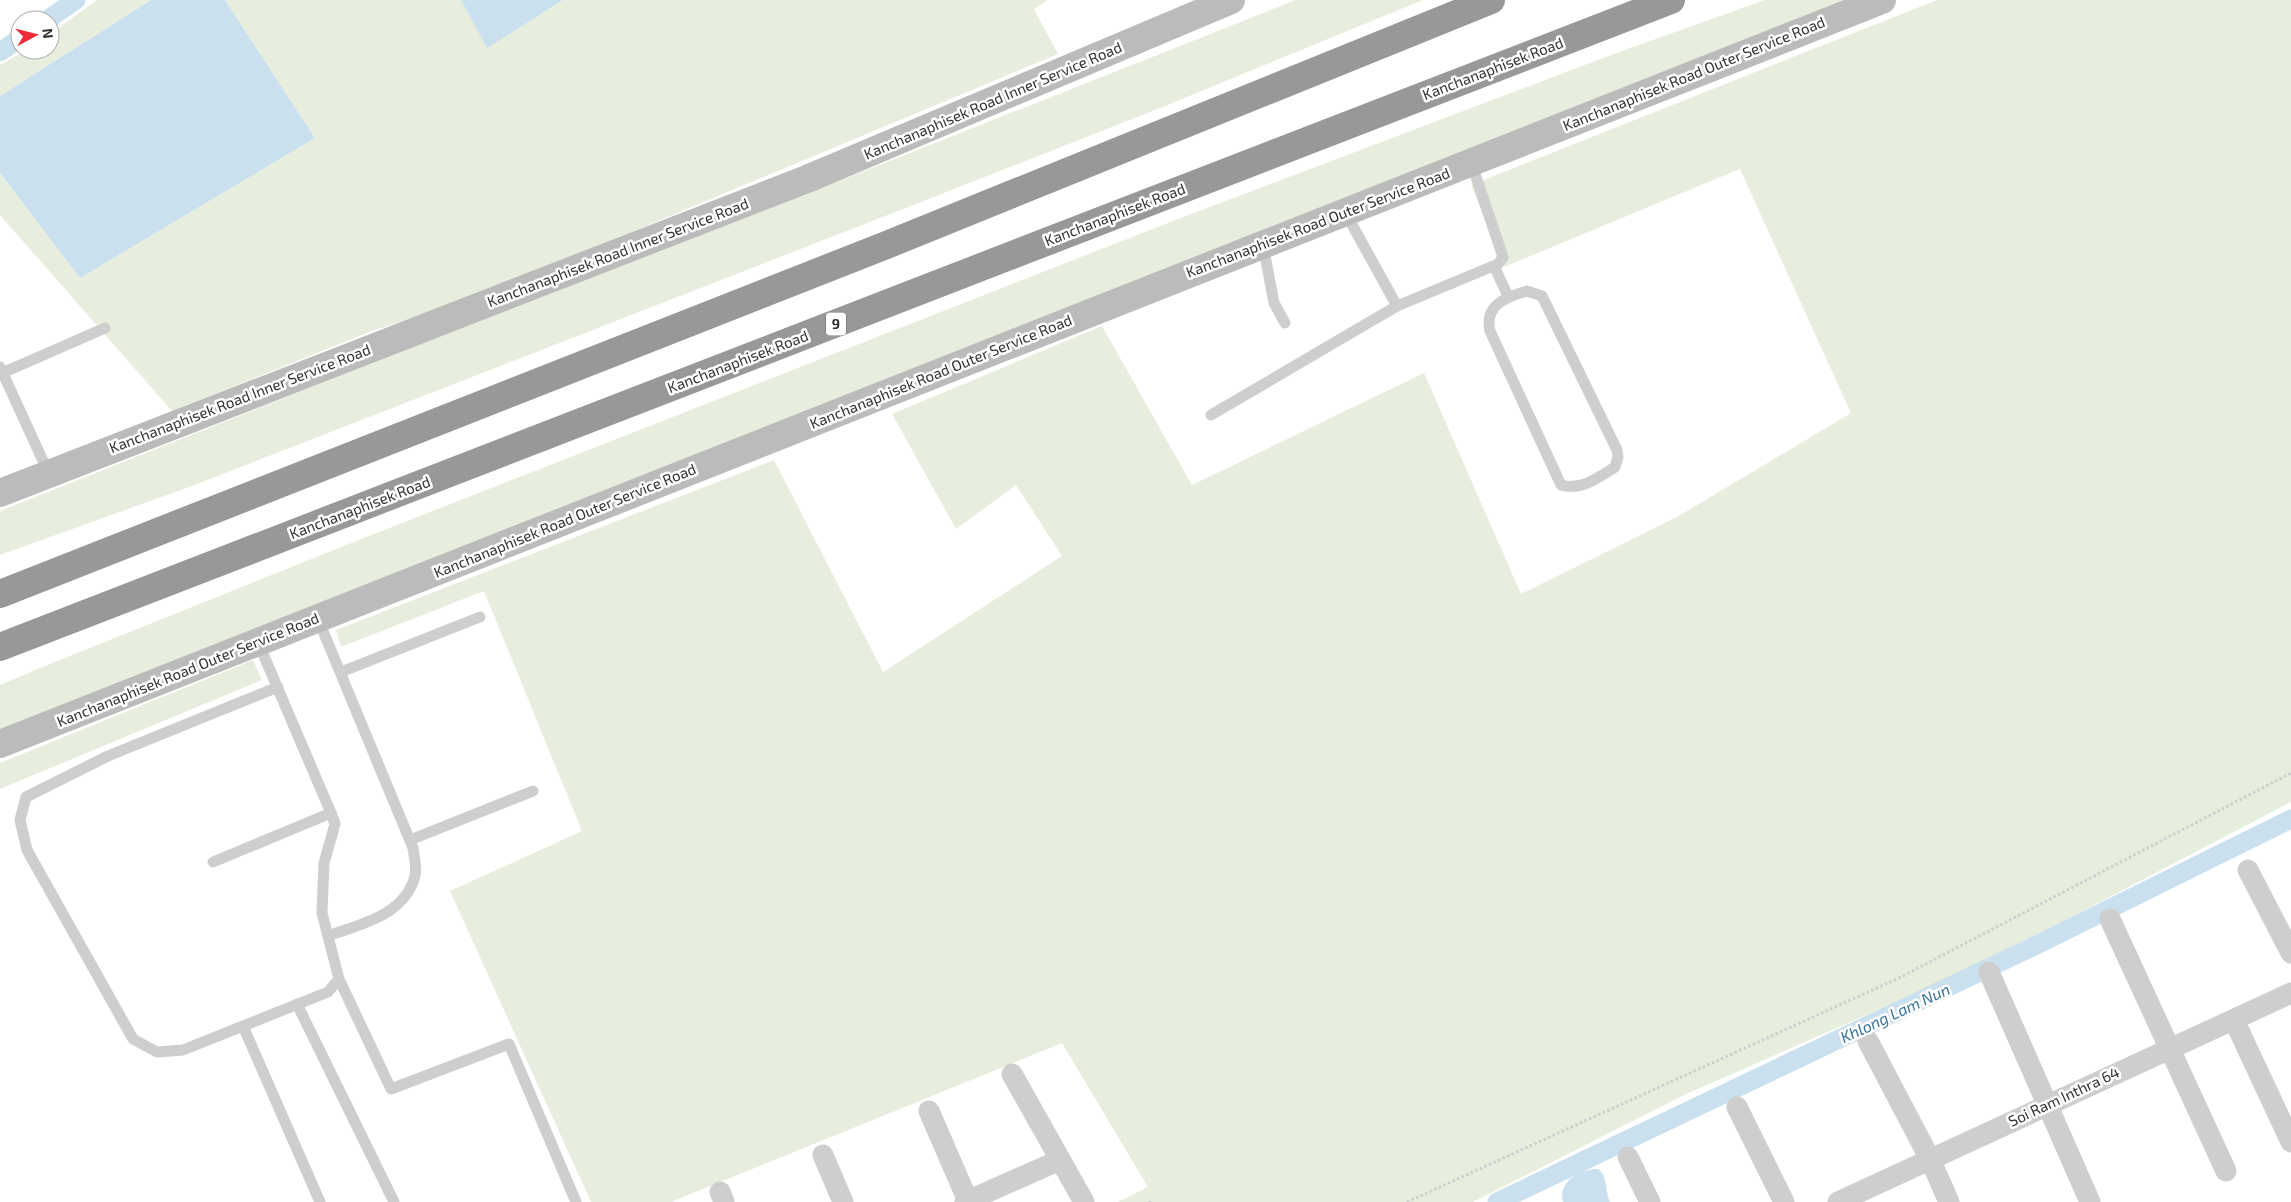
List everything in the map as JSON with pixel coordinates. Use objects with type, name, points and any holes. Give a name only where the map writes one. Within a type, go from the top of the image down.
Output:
[{"type":"highway","points":[[0,594],[884,246],[1491,0]]},
{"type":"highway","name":"Kanchanaphisek Road","points":[[0,648],[1671,0]]},
{"type":"main road","name":"Kanchanaphisek Road Inner Service Road","points":[[0,494],[807,179],[1231,0]]},
{"type":"main road","name":"Kanchanaphisek Road Outer Service Road","points":[[0,744],[1263,243],[1882,0]]},
{"type":"street","points":[[2248,870],[2291,954]]},
{"type":"street","points":[[2110,919],[2226,1171]]},
{"type":"street","points":[[1989,972],[2090,1202]]},
{"type":"street","name":"Soi Ram Inthra 64","points":[[1838,1202],[2291,993]]},
{"type":"street","points":[[2234,1020],[2291,1142]]},
{"type":"street","points":[[1868,1041],[1930,1160],[1949,1202]]},
{"type":"street","points":[[1012,1074],[1084,1202]]},
{"type":"street","points":[[1737,1107],[1784,1202]]},
{"type":"street","points":[[929,1111],[966,1201],[1060,1160]]},
{"type":"street","points":[[823,1155],[843,1202]]},
{"type":"street","points":[[1628,1157],[1650,1202]]},
{"type":"lane","points":[[1211,415],[1397,306],[1494,266],[1503,257],[1502,251],[1471,162]]},
{"type":"lane","points":[[1345,212],[1397,306]]},
{"type":"lane","points":[[1263,243],[1274,303],[1286,323]]},
{"type":"lane","points":[[1494,266],[1508,296]]},
{"type":"lane","points":[[1527,291],[1542,296],[1617,450],[1618,457],[1615,467],[1586,484],[1567,487],[1561,485],[1490,331],[1489,312],[1508,296],[1527,291]]},
{"type":"lane","points":[[49,474],[1,371],[105,328]]},
{"type":"lane","points":[[341,672],[480,617]]},
{"type":"lane","points":[[318,619],[410,840],[413,848],[415,875],[403,899],[386,914],[328,936]]},
{"type":"lane","points":[[258,642],[335,824],[324,863],[322,913],[339,979],[392,1089],[509,1044],[576,1202]]},
{"type":"lane","points":[[278,687],[108,756],[26,797],[20,820],[27,850],[134,1039],[157,1052],[182,1050],[328,992],[339,979]]},
{"type":"lane","points":[[410,840],[533,792]]},
{"type":"lane","points":[[213,862],[331,813]]},
{"type":"lane","points":[[297,1004],[394,1202]]},
{"type":"lane","points":[[243,1026],[320,1202]]},
{"type":"path","points":[[1407,1202],[1901,977],[2291,773]]},
{"type":"green space","points":[[97,0],[151,0],[60,58],[60,27]]},
{"type":"green space","points":[[225,0],[461,0],[487,47],[563,0],[1048,0],[1034,9],[1058,54],[474,298],[372,331],[172,411],[0,215],[0,173],[80,278],[315,138]]},
{"type":"green space","points":[[1296,0],[1423,0],[1160,108],[916,204],[192,486],[0,555],[0,511]]},
{"type":"green space","points":[[1765,0],[1867,0],[0,735],[0,685],[40,668],[351,543],[1178,219],[1611,55]]},
{"type":"green space","points":[[1937,0],[2291,0],[2291,802],[1978,966],[1684,1095],[1473,1202],[1118,1202],[1148,1187],[1062,1043],[671,1202],[591,1202],[450,891],[582,831],[484,591],[341,647],[336,630],[774,460],[883,672],[1062,556],[1016,485],[956,529],[892,414],[1102,326],[1192,485],[1424,373],[1521,594],[1677,517],[1851,413],[1740,169],[1504,267],[1471,185]]},
{"type":"green space","points":[[10,59],[57,60],[0,96],[0,65]]},
{"type":"green space","points":[[253,660],[262,680],[0,789],[0,763]]},
{"type":"water","points":[[151,0],[225,0],[315,138],[80,278],[0,173],[0,96],[57,60],[60,60],[60,58]]},
{"type":"water","points":[[461,0],[563,0],[487,48]]},
{"type":"water","points":[[1598,1169],[1601,1172],[1605,1180],[1610,1202],[1563,1202],[1563,1189],[1566,1184],[1580,1173]]},
{"type":"waterway","points":[[60,11],[76,0]]},
{"type":"waterway","points":[[0,52],[10,45]]},
{"type":"waterway","name":"Khlong Lam Nun","points":[[1497,1202],[2026,950],[2291,819]]}]
